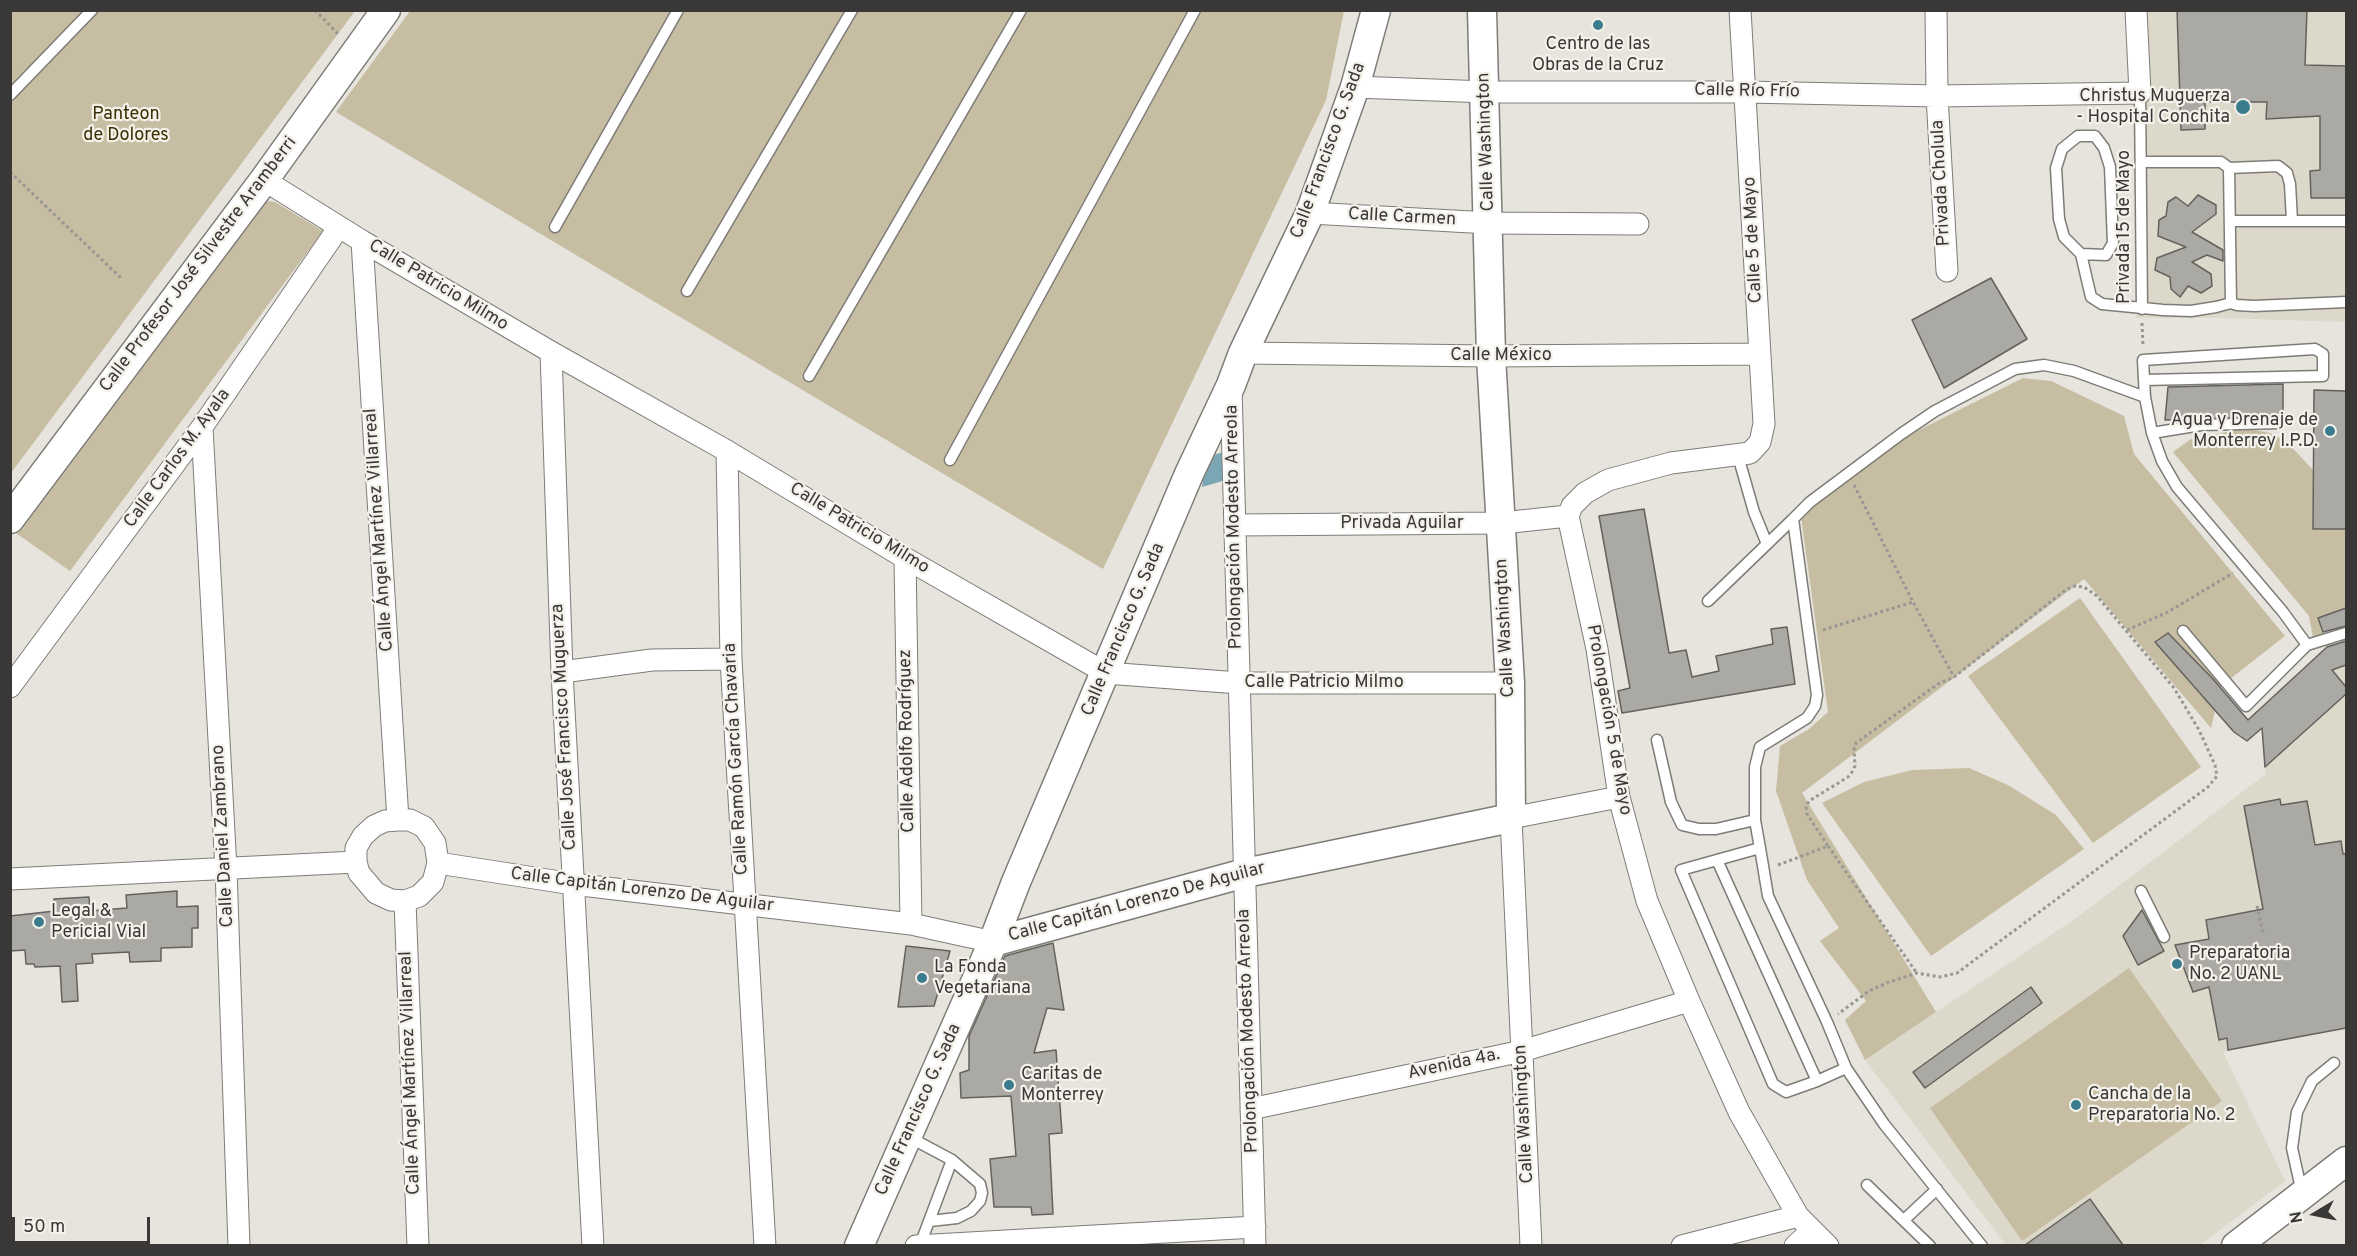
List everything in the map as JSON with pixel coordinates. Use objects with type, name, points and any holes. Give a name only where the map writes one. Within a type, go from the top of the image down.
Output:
[{"type":"street","name":"Calle Profesor José Silvestre Aramberri","points":[[10,519],[264,180],[386,10]]},
{"type":"street","name":"Calle Francisco G. Sada","points":[[859,1245],[993,942],[1016,882],[1189,474],[1231,385],[1243,353],[1310,213],[1355,87],[1376,10]]},
{"type":"street","name":"Calle Washington","points":[[1482,10],[1486,92],[1491,356],[1510,683],[1511,818],[1531,1245]]},
{"type":"street","name":"Calle 5 de Mayo","points":[[1738,456],[1755,449],[1760,442],[1764,423],[1740,10]]},
{"type":"street","name":"Privada Cholula","points":[[1936,10],[1937,96],[1947,271]]},
{"type":"street","points":[[2136,10],[2140,93]]},
{"type":"street","name":"Calle Río Frío","points":[[1355,87],[1486,92],[1746,92],[1937,96],[2140,93]]},
{"type":"street","name":"Calle Patricio Milmo","points":[[264,180],[550,352],[727,451],[906,558],[1106,673],[1239,683],[1510,683]]},
{"type":"street","name":"Calle Carmen","points":[[1310,213],[1489,223],[1638,224]]},
{"type":"street","name":"Calle Carlos M. Ayala","points":[[10,687],[202,428],[339,227]]},
{"type":"street","name":"Calle Ángel Martínez Villarreal","points":[[362,241],[398,820]]},
{"type":"street","name":"Calle José Francisco Muguerza","points":[[550,352],[562,672],[593,1245]]},
{"type":"street","name":"Calle México","points":[[1243,353],[1491,356],[1759,354]]},
{"type":"street","name":"Prolongación Modesto Arreola","points":[[1231,385],[1255,1236]]},
{"type":"street","name":"Calle Daniel Zambrano","points":[[202,428],[226,868],[239,1245]]},
{"type":"street","name":"Calle Ramón García Chavaria","points":[[727,451],[731,659],[765,1245]]},
{"type":"street","points":[[1568,516],[1572,506],[1586,493],[1608,480],[1671,463],[1738,456]]},
{"type":"street","name":"Privada Aguilar","points":[[1234,525],[1502,523],[1568,516]]},
{"type":"street","name":"Prolongación 5 de Mayo","points":[[1568,516],[1597,649],[1619,797],[1647,900],[1738,1112],[1805,1223],[1828,1245]]},
{"type":"street","name":"Calle Adolfo Rodríguez","points":[[906,558],[911,924]]},
{"type":"street","points":[[562,672],[652,660],[731,659]]},
{"type":"street","name":"Calle Capitán Lorenzo De Aguilar","points":[[438,863],[573,884],[911,924],[993,942],[1245,873],[1619,797]]},
{"type":"street","points":[[398,820],[410,820],[424,827],[435,843],[438,863],[433,882],[419,896],[405,901],[391,900],[376,893],[358,873],[356,862],[356,848],[363,836],[374,826],[385,821],[398,820]]},
{"type":"street","points":[[10,879],[356,862]]},
{"type":"street","points":[[1016,882],[1021,909],[1041,929]]},
{"type":"street","name":"Calle Ángel Martínez Villarreal","points":[[405,901],[418,1245]]},
{"type":"street","name":"Avenida 4a.","points":[[1251,1109],[1522,1050],[1689,1001]]},
{"type":"street","points":[[2236,1245],[2346,1161]]},
{"type":"street","points":[[1682,1245],[1805,1223]]},
{"type":"street","points":[[1795,1245],[1805,1223]]},
{"type":"street","points":[[918,1245],[1255,1236]]},
{"type":"lane","points":[[10,95],[92,10]]},
{"type":"lane","points":[[555,227],[678,10]]},
{"type":"lane","points":[[687,291],[852,10]]},
{"type":"lane","points":[[809,376],[1022,10]]},
{"type":"lane","points":[[950,460],[1195,10]]},
{"type":"lane","name":"Privada 15 de Mayo","points":[[2140,93],[2142,309]]},
{"type":"lane","points":[[2081,254],[2106,255],[2113,243],[2110,167],[2104,148],[2095,136],[2078,136],[2062,149],[2056,168],[2059,219],[2064,237],[2081,254],[2091,297],[2102,304],[2142,309],[2191,311],[2231,303],[2254,306],[2346,302]]},
{"type":"lane","points":[[2141,162],[2213,161],[2221,162],[2229,168],[2278,166],[2287,173],[2290,184],[2292,221]]},
{"type":"lane","points":[[2229,168],[2231,303]]},
{"type":"lane","points":[[2230,221],[2346,221]]},
{"type":"lane","points":[[2144,380],[2323,376],[2324,354],[2315,349],[2143,360],[2144,380],[2145,397],[2152,433],[2162,461],[2177,487],[2245,566],[2307,645]]},
{"type":"lane","points":[[1708,601],[1810,502],[1848,473],[1935,411],[2015,369],[2044,365],[2074,370],[2145,397]]},
{"type":"lane","points":[[2152,433],[2201,425],[2279,423]]},
{"type":"lane","points":[[1738,456],[1749,496],[1767,544]]},
{"type":"lane","points":[[1793,519],[1816,679],[1815,706],[1807,718],[1760,747],[1755,766],[1755,820],[1768,896],[1846,1068],[1884,1124],[1982,1245]]},
{"type":"lane","points":[[2183,632],[2246,706],[2307,645],[2346,633]]},
{"type":"lane","points":[[1656,740],[1671,802],[1682,825],[1699,829],[1716,829],[1755,820]]},
{"type":"lane","points":[[1760,848],[1681,870],[1773,1084],[1786,1092],[1846,1068]]},
{"type":"lane","points":[[1717,860],[1817,1081]]},
{"type":"lane","points":[[2141,891],[2164,937]]},
{"type":"lane","points":[[2303,1196],[2292,1148],[2298,1112],[2312,1080],[2334,1064]]},
{"type":"lane","points":[[907,1136],[952,1160],[980,1184],[982,1193],[980,1201],[971,1211],[957,1218],[930,1221]]},
{"type":"lane","points":[[918,1245],[930,1221],[952,1160]]},
{"type":"lane","points":[[1867,1185],[1930,1245]]},
{"type":"lane","points":[[1904,1220],[1937,1190]]},
{"type":"path","points":[[315,10],[338,34]]},
{"type":"path","points":[[10,172],[121,278]]},
{"type":"path","name":"Privada 15 de Mayo","points":[[2142,309],[2143,360]]},
{"type":"path","points":[[1848,473],[1913,602],[1954,677]]},
{"type":"path","points":[[2127,630],[2168,612],[2245,566]]},
{"type":"path","points":[[1827,1022],[1869,991],[1917,973],[1940,977],[1957,973],[2208,787],[2217,776],[2215,765],[2199,730],[2174,688],[2127,630],[2091,591],[2084,587],[2075,586],[2067,589],[1954,677],[1938,684],[1856,742],[1855,766],[1852,772],[1848,777],[1809,801],[1806,807],[1807,814],[1828,846],[1917,973]]},
{"type":"path","points":[[1809,634],[1913,602]]},
{"type":"path","points":[[1763,870],[1828,846]]},
{"type":"path","points":[[2257,906],[2263,933]]},
{"type":"shaded area","name":"Christus Muguerza - Hospital Conchita","points":[[2141,11],[2346,11],[2346,322],[2136,318]]},
{"type":"shaded area","name":"Preparatoria No. 2 UANL","points":[[2346,665],[2346,1028],[2223,1052],[2285,1181],[2200,1245],[2006,1245],[1865,1060],[2079,916],[2266,774],[2262,728],[2332,670]]},
{"type":"green space","name":"Panteon de Dolores","points":[[11,11],[355,11],[11,473]]},
{"type":"green space","points":[[410,11],[1344,11],[1326,100],[1103,569],[336,112]]},
{"type":"green space","points":[[268,201],[275,202],[323,231],[70,571],[13,531],[258,204]]},
{"type":"green space","points":[[2023,378],[2051,381],[2124,416],[2134,454],[2285,636],[2221,686],[2211,728],[2084,579],[1802,793],[1936,1012],[1865,1060],[1845,1020],[1866,1001],[1820,941],[1839,928],[1807,880],[1776,791],[1780,746],[1809,729],[1828,712],[1801,517],[1903,438]]},
{"type":"green space","points":[[2246,428],[2270,433],[2286,441],[2313,470],[2313,528],[2346,529],[2346,608],[2318,618],[2324,636],[2314,643],[2309,616],[2173,452],[2191,439]]},
{"type":"green space","points":[[2080,598],[2201,767],[2093,843],[1968,676]]},
{"type":"green space","points":[[1969,768],[2008,785],[2056,815],[2084,849],[1931,956],[1822,803],[1864,782],[1912,770]]},
{"type":"green space","name":"Cancha de la Preparatoria No. 2","points":[[2129,968],[2222,1101],[2022,1241],[1930,1108]]},
{"type":"water","points":[[1224,452],[1226,480],[1202,487],[1206,457]]},
{"type":"building","points":[[2177,10],[2307,10],[2305,65],[2346,66],[2346,198],[2311,198],[2310,171],[2320,170],[2320,116],[2266,119],[2267,102],[2205,102],[2205,129],[2181,130]]},
{"type":"building","points":[[2198,195],[2216,205],[2216,214],[2192,232],[2223,250],[2223,261],[2207,255],[2192,262],[2211,274],[2212,286],[2201,293],[2188,286],[2180,297],[2171,289],[2170,277],[2155,270],[2157,258],[2186,247],[2158,236],[2159,220],[2166,216],[2168,202],[2176,197],[2188,206]]},
{"type":"building","points":[[1991,278],[2027,339],[1944,388],[1912,320]]},
{"type":"building","points":[[2283,384],[2283,417],[2165,420],[2168,387]]},
{"type":"building","name":"Agua y Drenaje de Monterrey I.P.D.","points":[[2314,390],[2346,391],[2346,529],[2313,529]]},
{"type":"building","points":[[1644,509],[1669,653],[1686,650],[1692,677],[1719,671],[1716,656],[1773,644],[1771,629],[1787,627],[1795,684],[1622,713],[1618,691],[1630,688],[1599,516]]},
{"type":"building","points":[[2346,608],[2346,626],[2323,632],[2318,618]]},
{"type":"building","points":[[2168,633],[2213,679],[2248,720],[2327,647],[2346,641],[2346,665],[2332,670],[2346,687],[2346,694],[2265,767],[2262,728],[2247,741],[2234,732],[2155,642]]},
{"type":"building","points":[[2280,799],[2281,805],[2307,801],[2315,845],[2341,841],[2343,854],[2346,854],[2346,1028],[2228,1050],[2227,1038],[2219,1040],[2209,987],[2193,992],[2175,945],[2209,939],[2206,920],[2263,909],[2244,806]]},
{"type":"building","points":[[177,891],[177,907],[198,906],[198,928],[192,928],[192,947],[161,948],[161,961],[130,962],[129,952],[92,954],[93,963],[76,964],[78,1001],[62,1002],[60,966],[35,967],[34,964],[26,964],[25,950],[10,951],[10,916],[55,911],[54,899],[89,897],[90,911],[127,908],[126,895]]},
{"type":"building","points":[[2142,910],[2164,951],[2138,965],[2123,936]]},
{"type":"building","points":[[1053,943],[1064,1010],[1047,1008],[1034,1053],[1056,1050],[1062,1133],[1049,1134],[1053,1214],[1032,1215],[1031,1207],[994,1207],[990,1159],[1016,1156],[1011,1096],[961,1098],[960,1073],[969,1070],[969,1036],[1005,956]]},
{"type":"building","name":"La Fonda Vegetariana","points":[[906,946],[950,951],[934,1006],[898,1007]]},
{"type":"building","points":[[2031,987],[2042,1003],[1925,1088],[1913,1072]]},
{"type":"building","points":[[2090,1199],[2123,1245],[2025,1245]]},
{"type":"place","name":"Centro de las Obras de la Cruz","points":[[1598,25]]},
{"type":"place","name":"Christus Muguerza - Hospital Conchita","points":[[2243,107]]},
{"type":"place","name":"Agua y Drenaje de Monterrey I.P.D.","points":[[2330,431]]},
{"type":"place","name":"Legal & Pericial Vial","points":[[39,922]]},
{"type":"place","name":"Preparatoria No. 2 UANL","points":[[2177,964]]},
{"type":"place","name":"La Fonda Vegetariana","points":[[922,978]]},
{"type":"place","name":"Caritas de Monterrey","points":[[1009,1085]]},
{"type":"place","name":"Cancha de la Preparatoria No. 2","points":[[2076,1105]]}]
